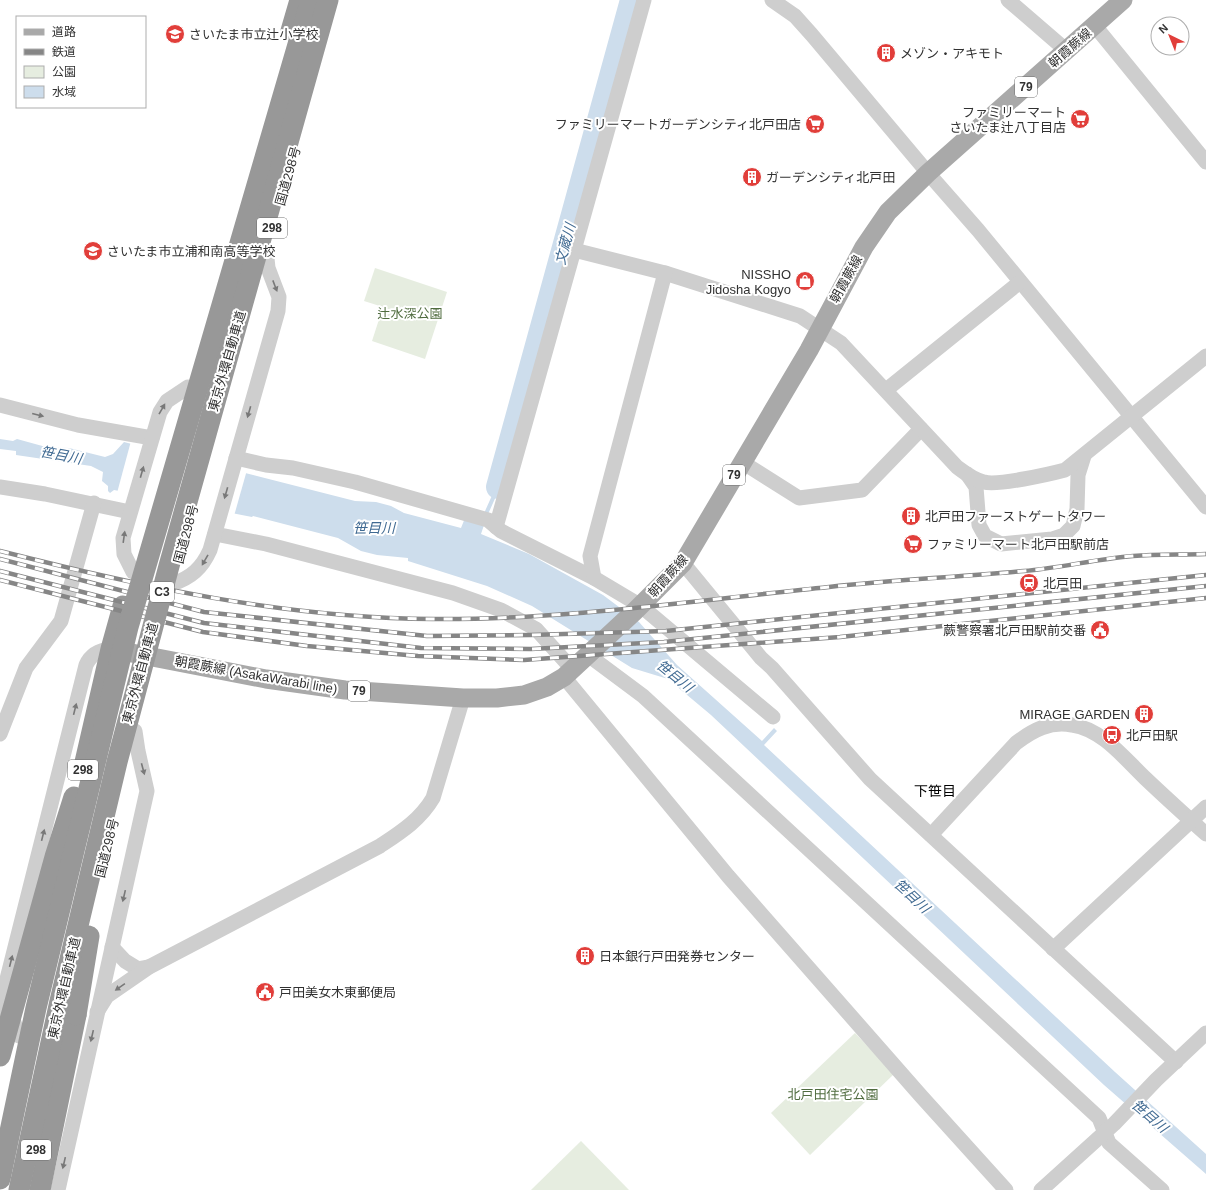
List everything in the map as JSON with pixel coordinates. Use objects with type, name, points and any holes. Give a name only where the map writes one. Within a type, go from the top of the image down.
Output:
[{"type":"highway","name":"298","points":[[1,1120],[19,1036],[111,649],[133,572],[172,448],[188,387],[300,0]]},
{"type":"highway","name":"東京外環自動車道","points":[[0,1179],[36,1008],[128,627],[311,0]]},
{"type":"highway","name":"東京外環自動車道","points":[[19,1190],[60,1001],[117,762],[168,566],[328,0]]},
{"type":"highway","name":"国道298号","points":[[28,1190],[44,1110],[153,656],[190,516],[338,0]]},
{"type":"highway","points":[[0,1056],[54,857],[128,627]]},
{"type":"highway","points":[[40,1190],[76,1015],[117,762]]},
{"type":"main road","name":"朝霞蕨線","points":[[638,609],[683,563],[821,328],[828,311],[860,254],[888,212],[928,173],[1124,0]]},
{"type":"main road","name":"朝霞蕨線 (AsakaWarabi line)","points":[[111,649],[266,679],[345,690],[463,698],[496,698],[524,695],[547,687],[569,674],[638,609]]},
{"type":"main road","points":[[1,1120],[44,1110]]},
{"type":"street","points":[[496,527],[644,0]]},
{"type":"street","points":[[772,0],[795,16],[812,34],[928,173],[978,230],[1206,507]]},
{"type":"street","points":[[1008,0],[1067,51]]},
{"type":"street","points":[[1095,26],[1206,162]]},
{"type":"street","points":[[172,584],[185,580],[205,562],[278,311],[280,298],[268,268],[266,249]]},
{"type":"street","points":[[574,250],[666,273],[792,312],[821,328],[841,343],[957,467],[986,483],[1046,475],[1065,470],[1206,356]]},
{"type":"street","points":[[594,578],[590,556],[666,273]]},
{"type":"street","points":[[886,390],[1020,282]]},
{"type":"street","points":[[133,572],[124,554],[123,538],[151,440],[160,412],[167,401],[188,387]]},
{"type":"street","points":[[0,405],[78,425],[151,440]]},
{"type":"street","points":[[742,462],[799,498],[862,490],[922,429]]},
{"type":"street","points":[[966,473],[976,487],[977,510],[981,531],[985,536],[1001,544],[1052,539],[1064,534],[1073,526],[1076,518],[1076,491],[1078,475],[1084,456]]},
{"type":"street","points":[[235,460],[293,468],[355,482],[488,520],[501,531],[594,578],[638,609],[773,717]]},
{"type":"street","points":[[1046,475],[1065,478],[1073,484],[1076,491]]},
{"type":"street","points":[[0,487],[94,503],[132,506]]},
{"type":"street","points":[[0,734],[26,668],[61,621],[94,503]]},
{"type":"street","points":[[216,528],[266,544],[453,593],[501,610],[536,629],[569,674],[728,876],[921,1096],[1006,1190]]},
{"type":"street","points":[[683,563],[760,658],[772,668],[870,780],[1176,1062]]},
{"type":"street","points":[[19,1036],[13,1016],[1,1005],[86,665],[89,658],[96,652],[111,649]]},
{"type":"street","points":[[592,651],[643,696],[1099,1118],[1109,1128],[1109,1143],[1162,1190]]},
{"type":"street","points":[[98,1012],[107,996],[149,967],[380,846],[409,826],[425,812],[433,798],[463,698]]},
{"type":"street","points":[[931,835],[1016,743],[1031,732],[1047,725],[1062,724],[1085,728],[1096,734],[1206,834]]},
{"type":"street","points":[[58,1190],[147,791],[135,731]]},
{"type":"street","points":[[1053,949],[1206,807]]},
{"type":"street","points":[[112,947],[125,961],[138,969],[149,967]]},
{"type":"street","points":[[1041,1190],[1109,1128],[1156,1080],[1206,1033]]},
{"type":"green space","name":"辻水深公園","points":[[375,268],[447,292],[425,359],[372,341],[383,307],[364,301]]},
{"type":"green space","name":"北戸田住宅公園","points":[[855,1033],[894,1074],[810,1155],[771,1113]]},
{"type":"green space","points":[[581,1141],[629,1190],[531,1190]]},
{"type":"water","name":"笹目川","points":[[0,439],[13,441],[17,439],[46,447],[69,448],[105,457],[113,454],[124,442],[355,501],[376,502],[391,506],[404,513],[461,528],[465,518],[484,525],[481,534],[529,554],[603,595],[639,622],[677,665],[762,741],[774,728],[777,731],[764,745],[1115,1072],[1206,1154],[1206,1174],[1104,1085],[711,715],[668,679],[632,668],[532,606],[487,586],[408,561],[408,558],[377,555],[361,551],[338,538],[253,516],[114,490],[110,493],[108,491],[108,486],[102,481],[103,472],[91,466],[16,455],[16,451],[0,449]]},
{"type":"pier","points":[[131,441],[247,470],[234,516],[117,493]]},
{"type":"waterway","name":"文蔵川","points":[[498,487],[632,0]]},
{"type":"waterway","points":[[485,516],[498,487]]},
{"type":"railway","points":[[0,551],[107,577],[269,607],[323,613],[433,619],[582,613],[853,585],[1038,570],[1133,556],[1206,554]]},
{"type":"railway","points":[[0,559],[204,612],[427,636],[666,631],[1206,575]]},
{"type":"railway","points":[[0,571],[204,623],[421,648],[531,649],[664,642],[1206,586]]},
{"type":"railway","points":[[0,580],[203,632],[307,646],[418,656],[524,660],[840,637],[1206,598]]},
{"type":"place","name":"さいたま市立辻小学校","points":[[175,34]]},
{"type":"place","name":"メゾン・アキモト","points":[[886,53]]},
{"type":"place","name":"ファミリーマート さいたま辻八丁目店","points":[[1080,119]]},
{"type":"place","name":"ファミリーマートガーデンシティ北戸田店","points":[[815,124]]},
{"type":"place","name":"ガーデンシティ北戸田","points":[[752,177]]},
{"type":"place","name":"さいたま市立浦和南高等学校","points":[[93,251]]},
{"type":"place","name":"NISSHO Jidosha Kogyo","points":[[805,281]]},
{"type":"place","name":"北戸田ファーストゲートタワー","points":[[911,516]]},
{"type":"place","name":"ファミリーマート北戸田駅前店","points":[[913,544]]},
{"type":"place","name":"北戸田","points":[[1029,583]]},
{"type":"place","name":"蕨警察署北戸田駅前交番","points":[[1100,630]]},
{"type":"place","name":"MIRAGE GARDEN","points":[[1144,714]]},
{"type":"place","name":"北戸田駅","points":[[1112,735]]},
{"type":"place","name":"日本銀行戸田発券センター","points":[[585,956]]},
{"type":"place","name":"戸田美女木東郵便局","points":[[265,992]]},
{"type":"district","name":"下笹目","points":[[935,791]]}]
